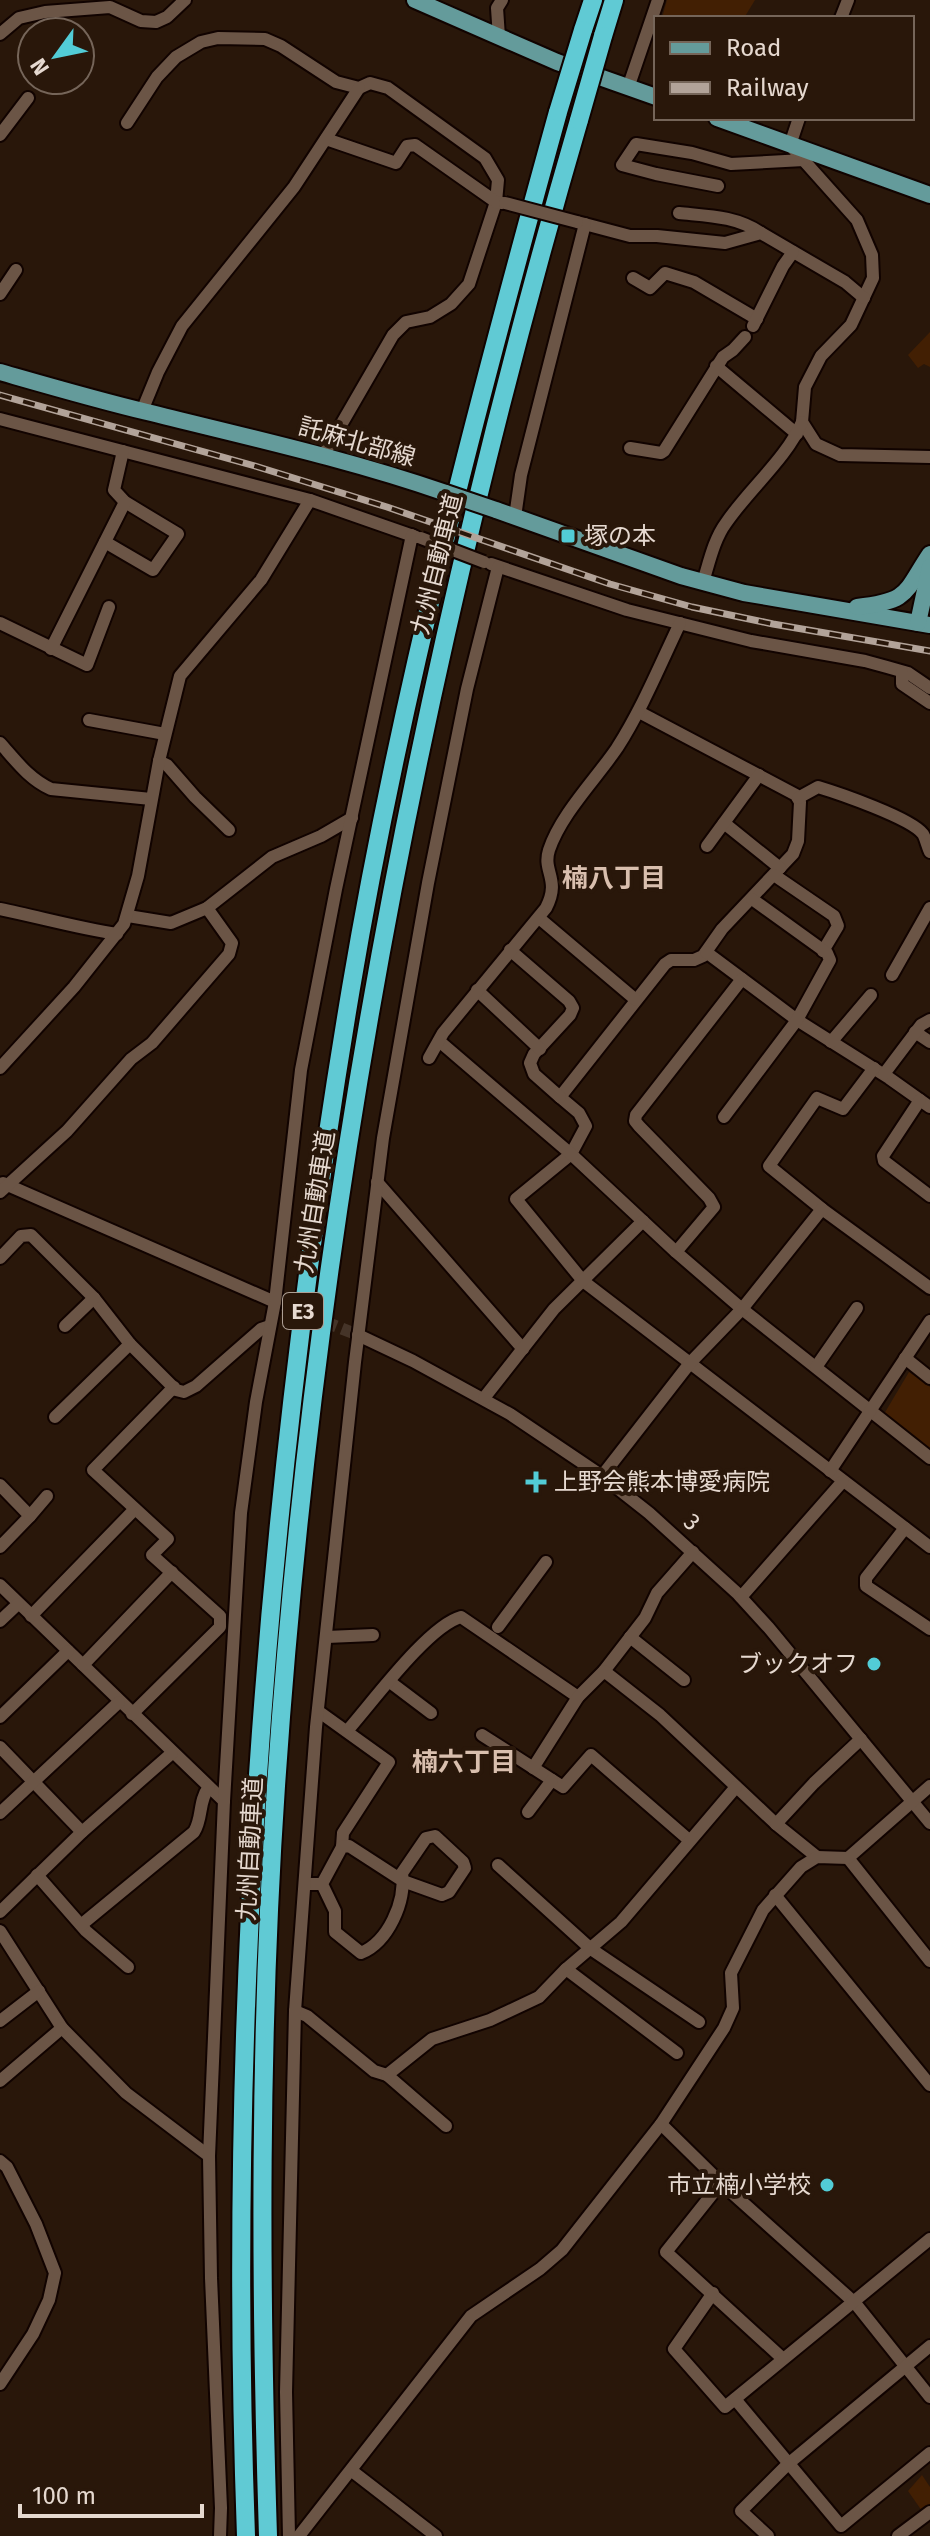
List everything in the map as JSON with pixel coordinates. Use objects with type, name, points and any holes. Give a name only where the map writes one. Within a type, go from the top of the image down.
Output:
[{"type":"highway","name":"九州自動車道","points":[[246,2536],[243,2465],[243,2107],[251,1872],[268,1627],[303,1310],[352,986],[425,625],[511,281],[593,0]]},
{"type":"highway","name":"九州自動車道","points":[[268,2536],[263,2381],[263,2118],[276,1789],[303,1475],[324,1306],[389,902],[444,632],[551,215],[614,0]]},
{"type":"main road","points":[[415,0],[557,62],[654,96]]},
{"type":"main road","points":[[722,120],[930,195]]},
{"type":"main road","name":"託麻北部線","points":[[0,372],[402,478],[703,582],[744,593],[924,624],[930,567]]},
{"type":"main road","name":"託麻北部線","points":[[836,609],[895,600],[908,590],[930,554]]},
{"type":"street","points":[[1,31],[27,15],[97,8],[118,9],[141,21],[156,22],[167,17],[185,0]]},
{"type":"street","points":[[499,37],[497,8],[502,0]]},
{"type":"street","points":[[628,88],[658,0]]},
{"type":"street","points":[[127,123],[157,77],[176,57],[201,42],[218,38],[265,39],[336,82],[359,88]]},
{"type":"street","points":[[142,411],[182,326],[294,187],[359,88],[370,83],[388,88],[485,158],[498,180],[501,203],[469,284],[451,304],[430,317],[406,322],[393,335],[323,456]]},
{"type":"street","points":[[0,135],[28,98]]},
{"type":"street","points":[[703,582],[723,527],[800,428],[805,387],[821,356],[851,325],[873,278],[870,248],[857,220],[790,145],[798,120]]},
{"type":"street","points":[[326,139],[396,163],[407,146],[415,145],[501,203],[630,236],[725,243],[761,233]]},
{"type":"street","points":[[718,186],[622,165],[636,144],[692,153],[731,164],[804,160]]},
{"type":"street","points":[[679,213],[730,218],[749,224],[845,282],[864,298]]},
{"type":"street","points":[[515,517],[521,475],[581,223]]},
{"type":"street","points":[[630,448],[664,451],[716,366],[752,327],[793,252]]},
{"type":"street","points":[[0,294],[16,270]]},
{"type":"street","points":[[633,278],[650,288],[665,273],[694,282],[752,327]]},
{"type":"street","points":[[716,366],[800,428],[816,444],[840,455],[930,457]]},
{"type":"street","points":[[0,419],[310,500],[627,610],[751,641],[865,661],[905,672],[930,688]]},
{"type":"street","points":[[105,542],[153,570],[178,534],[125,502],[114,490],[123,451]]},
{"type":"street","points":[[0,1068],[65,998],[128,916],[159,761],[180,676],[261,580],[310,500]]},
{"type":"street","points":[[51,649],[125,502]]},
{"type":"street","points":[[220,2536],[209,2156],[224,1801],[241,1513],[256,1402],[275,1302],[301,1070],[369,730],[416,537]]},
{"type":"street","points":[[289,2536],[286,2392],[295,2011],[318,1711],[377,1182],[428,883],[467,689],[498,567]]},
{"type":"street","points":[[0,623],[87,665],[109,607]]},
{"type":"street","points":[[429,1058],[443,1033],[539,918],[553,893],[549,850],[563,824],[639,712],[680,623]]},
{"type":"street","points":[[905,672],[902,684],[930,703]]},
{"type":"street","points":[[560,1097],[665,964],[676,959],[694,960],[706,952],[722,929],[793,854],[798,841],[798,798],[792,791],[639,712]]},
{"type":"street","points":[[89,720],[165,734]]},
{"type":"street","points":[[0,743],[24,771],[51,789],[151,798]]},
{"type":"street","points":[[159,761],[167,765],[229,830]]},
{"type":"street","points":[[707,846],[759,775]]},
{"type":"street","points":[[798,798],[818,787],[846,795],[882,810],[921,832],[930,852]]},
{"type":"street","points":[[128,916],[171,923],[207,908],[272,857],[321,836],[352,818]]},
{"type":"street","points":[[724,823],[777,872],[834,916],[838,926],[823,951]]},
{"type":"street","points":[[724,1117],[797,1020],[830,962],[829,955],[752,899]]},
{"type":"street","points":[[207,908],[232,943],[229,954],[152,1043],[131,1059],[67,1131],[3,1186],[275,1302]]},
{"type":"street","points":[[892,975],[930,908]]},
{"type":"street","points":[[0,909],[117,934]]},
{"type":"street","points":[[539,918],[636,1000]]},
{"type":"street","points":[[510,950],[569,1001],[573,1008],[531,1059],[531,1071],[579,1113],[586,1126],[571,1154],[516,1199],[583,1281],[930,1547]]},
{"type":"street","points":[[706,952],[797,1020],[925,1104],[883,1156],[884,1161],[930,1196]]},
{"type":"street","points":[[676,1252],[714,1207],[709,1198],[639,1126],[635,1121],[636,1115],[742,979]]},
{"type":"street","points":[[477,990],[540,1049]]},
{"type":"street","points":[[831,1042],[871,995]]},
{"type":"street","points":[[930,1020],[924,1022],[843,1109],[817,1098],[769,1166],[930,1288]]},
{"type":"street","points":[[915,1032],[930,1042]]},
{"type":"street","points":[[439,1041],[571,1154],[742,1309],[930,1458]]},
{"type":"street","points":[[377,1182],[523,1349]]},
{"type":"street","points":[[602,1476],[690,1363],[742,1309],[822,1209]]},
{"type":"street","points":[[484,1398],[554,1309],[643,1221]]},
{"type":"street","points":[[0,1258],[21,1236],[31,1235],[94,1298],[130,1344],[174,1387],[184,1392],[196,1386],[261,1329],[270,1326]]},
{"type":"street","points":[[65,1326],[94,1298]]},
{"type":"street","points":[[816,1367],[857,1308]]},
{"type":"street","points":[[830,1471],[930,1321]]},
{"type":"street","name":"3","points":[[358,1335],[484,1398],[602,1476],[649,1513],[741,1597],[807,1671],[930,1823]]},
{"type":"street","points":[[55,1417],[130,1344]]},
{"type":"street","points":[[905,1358],[930,1378]]},
{"type":"street","points":[[132,1714],[220,1627],[220,1616],[152,1555],[168,1539],[93,1470],[174,1387]]},
{"type":"street","points":[[741,1597],[843,1481]]},
{"type":"street","points":[[0,1485],[30,1516]]},
{"type":"street","points":[[0,1547],[47,1496]]},
{"type":"street","points":[[31,1616],[135,1509]]},
{"type":"street","points":[[905,1528],[866,1578],[866,1586],[930,1629]]},
{"type":"street","points":[[533,1768],[578,1697],[604,1671],[645,1618],[657,1593],[693,1552]]},
{"type":"street","points":[[498,1627],[546,1562]]},
{"type":"street","points":[[83,1665],[172,1572]]},
{"type":"street","points":[[0,1585],[224,1801]]},
{"type":"street","points":[[0,1621],[18,1604]]},
{"type":"street","points":[[347,1731],[427,1639],[453,1619],[461,1617],[578,1697]]},
{"type":"street","points":[[327,1637],[373,1635]]},
{"type":"street","points":[[630,1637],[684,1680]]},
{"type":"street","points":[[0,1717],[68,1651]]},
{"type":"street","points":[[604,1671],[660,1715],[776,1824],[817,1857]]},
{"type":"street","points":[[390,1682],[431,1713]]},
{"type":"street","points":[[0,1813],[119,1702]]},
{"type":"street","points":[[318,1711],[389,1762],[343,1833],[342,1847],[322,1884]]},
{"type":"street","points":[[482,1735],[563,1787],[591,1755],[689,1840]]},
{"type":"street","points":[[776,1824],[861,1739]]},
{"type":"street","points":[[0,1747],[82,1832]]},
{"type":"street","points":[[0,1912],[82,1832],[172,1753]]},
{"type":"street","points":[[528,1812],[552,1780]]},
{"type":"street","points":[[299,2536],[471,2316],[540,2269],[562,2250],[661,2124],[724,2028],[733,2008],[731,1973],[763,1910],[775,1895],[801,1867],[817,1857],[848,1858],[930,1786]]},
{"type":"street","points":[[81,1925],[194,1832],[202,1797],[209,1787]]},
{"type":"street","points":[[387,2075],[432,2039],[490,2020],[539,1997],[566,1969],[621,1922],[736,1787]]},
{"type":"street","points":[[322,1884],[335,1911],[335,1932],[361,1953],[369,1950],[394,1921],[403,1881],[402,1873],[426,1838],[435,1836],[463,1862],[465,1868],[449,1892],[442,1895],[403,1881],[349,1846],[342,1847]]},
{"type":"street","points":[[848,1858],[930,1961]]},
{"type":"street","points":[[498,1865],[591,1949],[699,2022]]},
{"type":"street","points":[[37,1875],[81,1925],[128,1967]]},
{"type":"street","points":[[305,1884],[322,1884]]},
{"type":"street","points":[[775,1895],[925,2068],[930,2085]]},
{"type":"street","points":[[0,1931],[62,2028],[126,2093],[209,2156]]},
{"type":"street","points":[[566,1969],[677,2053]]},
{"type":"street","points":[[0,2021],[39,1991]]},
{"type":"street","points":[[295,2011],[307,2016],[374,2071],[387,2075],[446,2126]]},
{"type":"street","points":[[0,2081],[62,2028]]},
{"type":"street","points":[[661,2124],[721,2183],[855,2303],[930,2397]]},
{"type":"street","points":[[0,2161],[7,2167],[36,2224],[55,2273],[49,2300],[33,2334],[0,2382]]},
{"type":"street","points":[[721,2183],[666,2252],[782,2358]]},
{"type":"street","points":[[713,2293],[674,2349],[725,2407],[930,2239]]},
{"type":"street","points":[[768,2536],[741,2511],[788,2464],[930,2346]]},
{"type":"street","points":[[735,2399],[841,2526],[930,2453]]},
{"type":"street","points":[[352,2471],[436,2536]]},
{"type":"street","points":[[898,2536],[930,2512]]},
{"type":"shaded area","points":[[667,0],[755,0],[745,16],[663,16]]},
{"type":"shaded area","points":[[930,332],[930,367],[924,364],[918,368],[908,355]]},
{"type":"shaded area","points":[[909,1372],[930,1387],[930,1451],[884,1414]]},
{"type":"shaded area","points":[[922,2475],[930,2487],[930,2504],[922,2511],[908,2491]]},
{"type":"tunnel","points":[[275,1302],[358,1335]]},
{"type":"railway","points":[[0,395],[255,466],[387,507],[610,584],[692,607],[930,651]]},
{"type":"place","name":"塚の本","points":[[568,536]]},
{"type":"place","name":"上野会熊本博愛病院","points":[[536,1482]]},
{"type":"place","name":"ブックオフ","points":[[874,1664]]},
{"type":"place","name":"市立楠小学校","points":[[827,2185]]},
{"type":"district","name":"楠八丁目","points":[[614,878]]},
{"type":"district","name":"楠六丁目","points":[[464,1762]]}]
